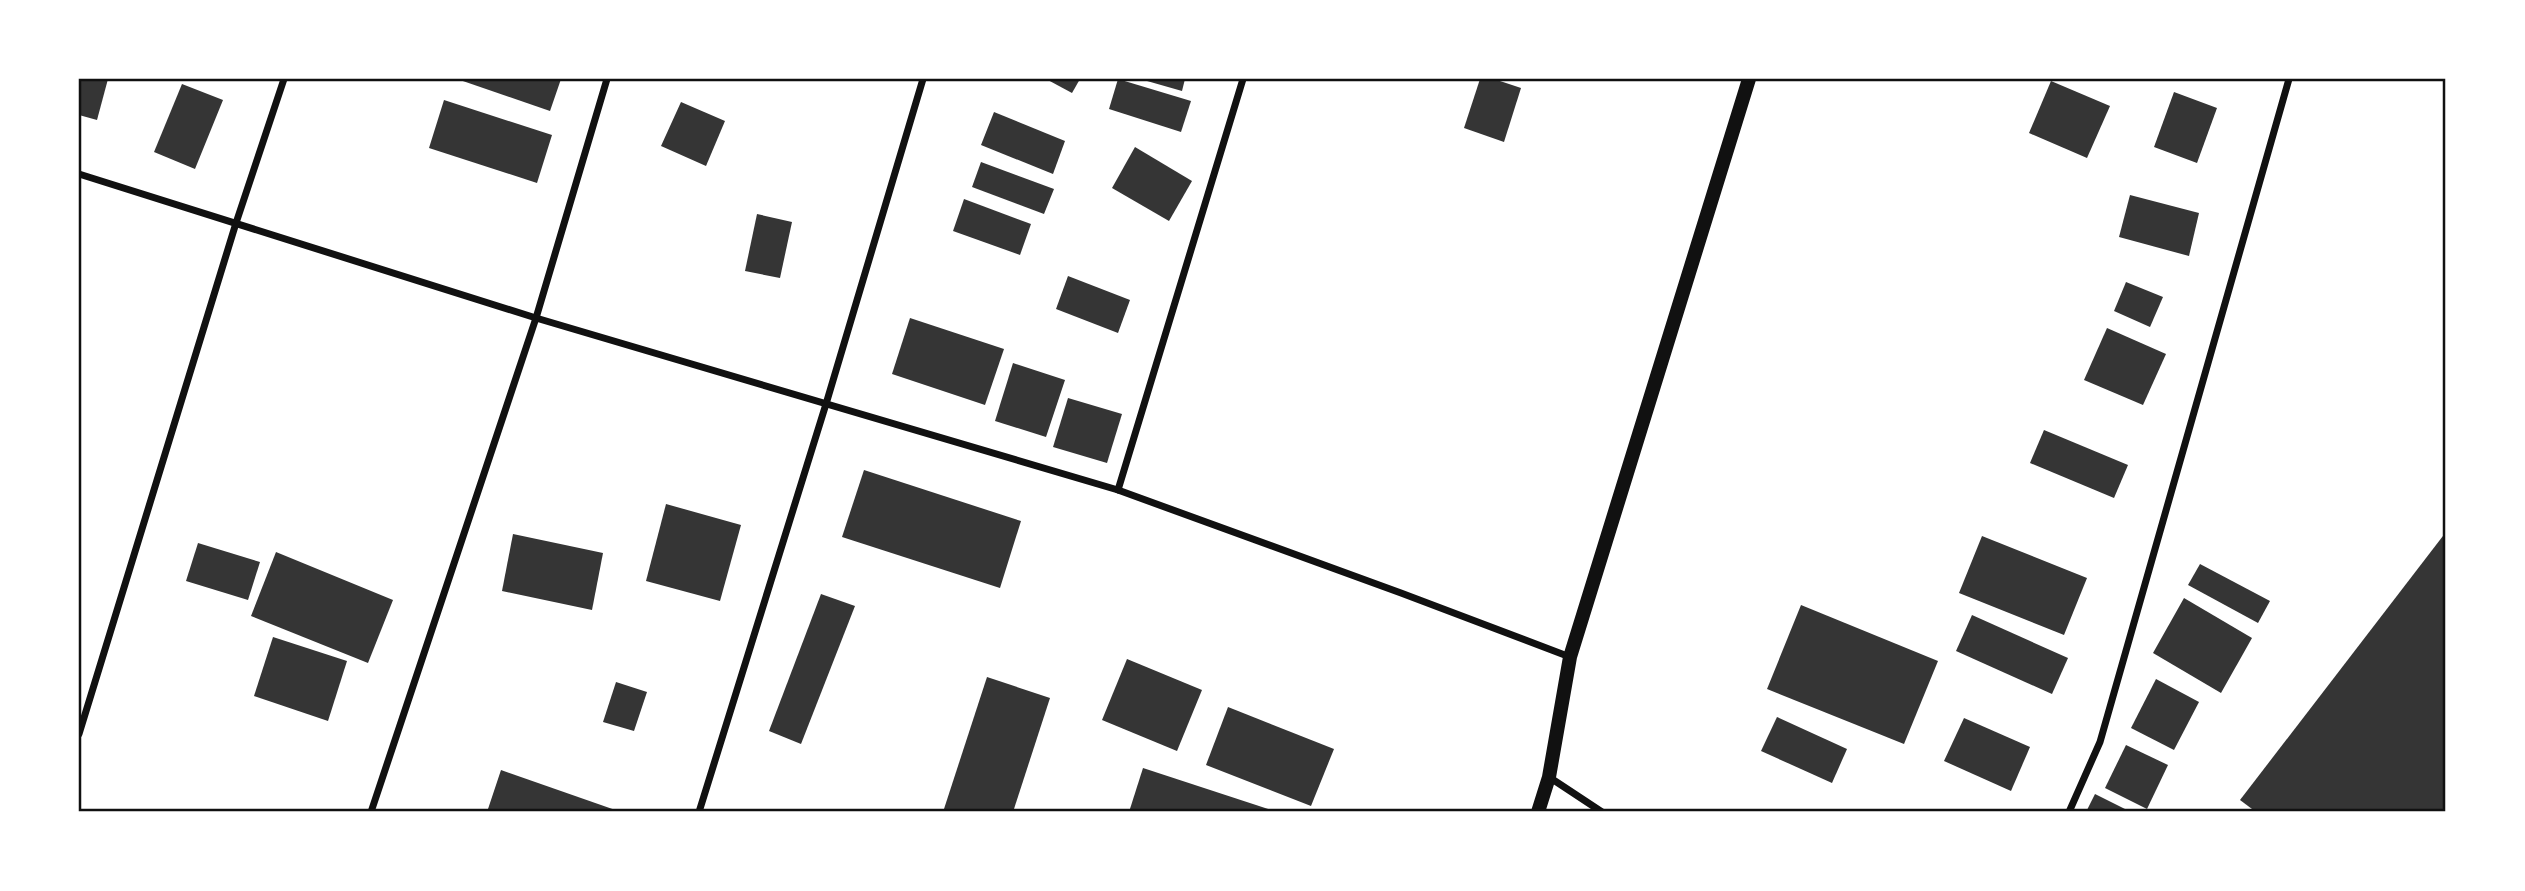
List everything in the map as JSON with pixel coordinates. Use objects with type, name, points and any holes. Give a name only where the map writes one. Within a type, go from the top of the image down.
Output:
[{"type":"main road","points":[[1538,812],[1549,777],[1570,657],[1749,79]]},
{"type":"street","points":[[79,734],[236,223],[284,79]]},
{"type":"street","points":[[371,812],[536,318],[607,79]]},
{"type":"street","points":[[699,812],[826,404],[923,79]]},
{"type":"street","points":[[1118,490],[1243,79]]},
{"type":"street","points":[[2070,812],[2100,741],[2289,79]]},
{"type":"street","points":[[79,174],[536,318],[1118,490],[1570,657]]},
{"type":"street","points":[[1549,777],[1602,812]]},
{"type":"building","points":[[79,79],[108,79],[97,120],[79,115]]},
{"type":"building","points":[[457,79],[561,79],[550,111]]},
{"type":"building","points":[[1046,79],[1080,79],[1072,93]]},
{"type":"building","points":[[1118,79],[1191,101],[1181,132],[1109,109]]},
{"type":"building","points":[[1140,79],[1185,79],[1182,91]]},
{"type":"building","points":[[1480,79],[1494,79],[1521,88],[1504,142],[1464,128]]},
{"type":"building","points":[[2051,81],[2110,106],[2087,158],[2029,133]]},
{"type":"building","points":[[182,84],[223,100],[195,169],[154,152]]},
{"type":"building","points":[[2174,92],[2217,108],[2197,163],[2154,147]]},
{"type":"building","points":[[444,100],[552,135],[537,183],[429,148]]},
{"type":"building","points":[[681,102],[725,121],[706,166],[661,146]]},
{"type":"building","points":[[994,112],[1065,141],[1053,174],[981,145]]},
{"type":"building","points":[[1135,147],[1192,181],[1169,221],[1112,188]]},
{"type":"building","points":[[981,162],[1054,189],[1044,214],[972,187]]},
{"type":"building","points":[[2130,195],[2199,213],[2189,256],[2119,237]]},
{"type":"building","points":[[964,199],[1031,224],[1020,255],[953,231]]},
{"type":"building","points":[[757,214],[792,222],[780,278],[745,271]]},
{"type":"building","points":[[1068,276],[1130,300],[1118,333],[1056,309]]},
{"type":"building","points":[[2126,282],[2163,297],[2150,327],[2114,311]]},
{"type":"building","points":[[910,318],[1004,349],[985,405],[892,374]]},
{"type":"building","points":[[2107,328],[2166,354],[2143,405],[2084,380]]},
{"type":"building","points":[[1013,363],[1065,380],[1046,437],[995,421]]},
{"type":"building","points":[[1068,398],[1122,414],[1107,463],[1053,447]]},
{"type":"building","points":[[2044,430],[2128,465],[2114,498],[2030,463]]},
{"type":"building","points":[[864,470],[1021,521],[1000,588],[842,537]]},
{"type":"building","points":[[666,504],[741,525],[720,601],[646,581]]},
{"type":"building","points":[[2446,532],[2446,808],[2443,812],[2256,812],[2240,800]]},
{"type":"building","points":[[513,534],[603,553],[592,610],[502,591]]},
{"type":"building","points":[[1982,536],[2087,578],[2064,635],[1959,593]]},
{"type":"building","points":[[198,543],[260,562],[248,600],[186,581]]},
{"type":"building","points":[[276,552],[393,600],[368,663],[251,616]]},
{"type":"building","points":[[2200,564],[2270,601],[2258,623],[2188,585]]},
{"type":"building","points":[[821,594],[855,606],[801,744],[769,731]]},
{"type":"building","points":[[2184,598],[2252,638],[2221,693],[2153,653]]},
{"type":"building","points":[[1801,605],[1938,661],[1904,744],[1767,689]]},
{"type":"building","points":[[1972,615],[2068,658],[2052,694],[1956,651]]},
{"type":"building","points":[[273,637],[347,661],[328,721],[254,696]]},
{"type":"building","points":[[1127,659],[1202,690],[1177,751],[1102,720]]},
{"type":"building","points":[[987,677],[1050,698],[1013,812],[943,812]]},
{"type":"building","points":[[2156,679],[2199,702],[2174,750],[2131,728]]},
{"type":"building","points":[[616,682],[647,692],[634,731],[603,722]]},
{"type":"building","points":[[1228,707],[1334,749],[1311,806],[1206,765]]},
{"type":"building","points":[[1777,717],[1847,749],[1832,783],[1761,751]]},
{"type":"building","points":[[1964,718],[2030,747],[2011,791],[1944,761]]},
{"type":"building","points":[[2126,745],[2168,765],[2147,809],[2105,788]]},
{"type":"building","points":[[1143,768],[1277,812],[1129,812]]},
{"type":"building","points":[[501,770],[621,812],[487,812]]},
{"type":"building","points":[[2095,794],[2131,812],[2086,812]]}]
